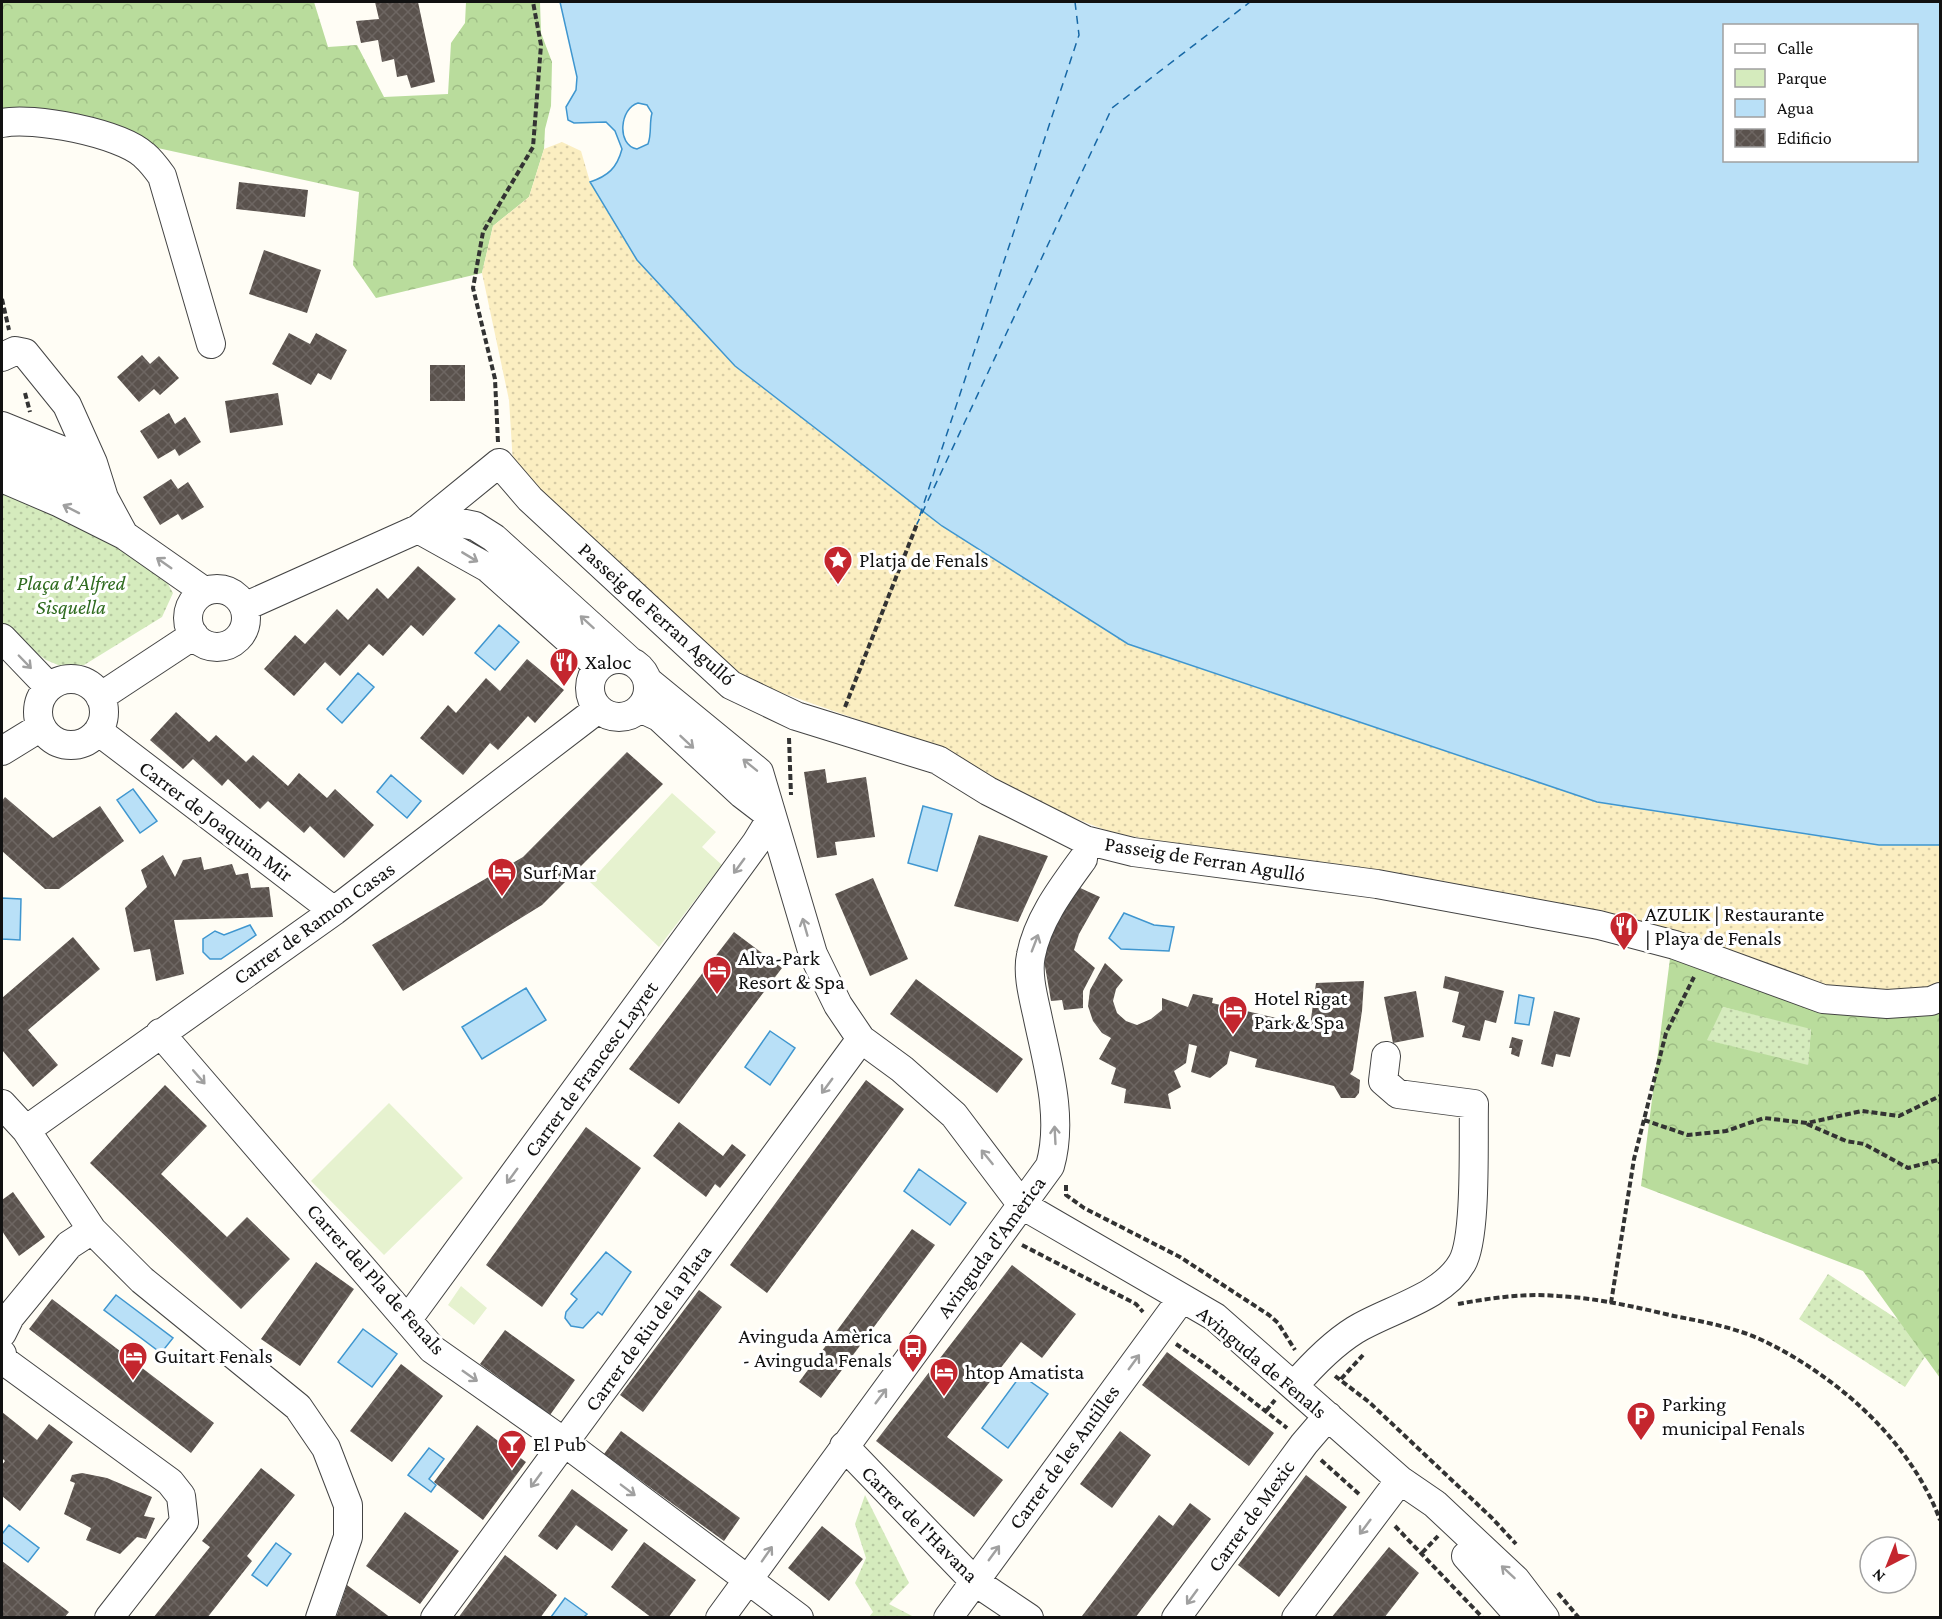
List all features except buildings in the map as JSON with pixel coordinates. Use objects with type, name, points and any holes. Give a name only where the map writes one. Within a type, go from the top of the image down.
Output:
[{"type":"street","points":[[2,123],[53,123],[119,140],[144,154],[162,176],[211,344]]},
{"type":"street","points":[[2,357],[15,351],[25,353],[66,405],[93,463],[104,498],[124,535]]},
{"type":"street","points":[[2,426],[93,463]]},
{"type":"street","points":[[2,454],[104,498]]},
{"type":"street","points":[[418,529],[499,464]]},
{"type":"street","name":"Passeig de Ferran Agulló","points":[[499,464],[530,499],[731,686],[788,712],[938,760],[988,791],[1086,840],[1132,852],[1377,884],[1587,923],[1675,945],[1823,999],[1887,1004],[1931,1001],[1941,997]]},
{"type":"street","points":[[2,478],[60,503],[124,535],[204,591]]},
{"type":"street","points":[[244,607],[418,529],[456,522],[475,526],[494,538],[639,671],[759,772],[781,804],[813,954],[838,1005],[861,1039],[902,1068],[954,1115],[1022,1204]]},
{"type":"street","points":[[418,529],[488,568],[599,667]]},
{"type":"street","points":[[213,589],[232,593],[244,607],[245,625],[235,640],[218,646],[209,645],[194,635],[188,620],[189,611],[197,596],[204,591],[213,589]]},
{"type":"street","points":[[100,697],[194,635]]},
{"type":"street","points":[[2,638],[49,687]]},
{"type":"street","points":[[618,659],[639,671],[648,693],[640,708],[623,717],[610,716],[598,709],[591,699],[590,687],[595,671],[599,667],[605,662],[618,659]]},
{"type":"street","points":[[67,679],[77,679],[87,683],[100,697],[104,714],[98,731],[80,744],[58,743],[41,727],[38,705],[49,687],[67,679]]},
{"type":"street","points":[[640,708],[659,717],[742,794],[781,804]]},
{"type":"street","name":"Carrer de Ramon Casas","points":[[26,1130],[334,911],[598,709]]},
{"type":"street","points":[[2,751],[41,727]]},
{"type":"street","name":"Carrer de Joaquim Mir","points":[[98,731],[334,911]]},
{"type":"street","name":"Carrer de Francesc Layret","points":[[408,1319],[756,843],[781,804]]},
{"type":"street","name":"Avinguda d'Amèrica","points":[[720,1617],[1050,1166],[1056,1146],[1053,1088],[1032,989],[1030,956],[1045,917],[1083,859]]},
{"type":"street","name":"Carrer del Pla de Fenals","points":[[160,1033],[432,1349],[564,1442],[799,1617]]},
{"type":"street","name":"Carrer de Riu de la Plata","points":[[435,1617],[861,1039]]},
{"type":"street","points":[[1294,1386],[1318,1359],[1355,1330],[1437,1289],[1462,1263],[1470,1238],[1474,1104],[1398,1094],[1383,1081],[1386,1056]]},
{"type":"street","points":[[2,1104],[26,1130],[92,1230],[142,1280],[298,1407],[326,1448],[348,1505],[348,1537],[320,1617]]},
{"type":"street","name":"Avinguda de Fenals","points":[[1022,1204],[1215,1317],[1400,1480],[1521,1617]]},
{"type":"street","points":[[2,1333],[10,1317],[69,1245],[92,1230]]},
{"type":"street","name":"Carrer de les Antilles","points":[[948,1617],[1182,1298]]},
{"type":"street","points":[[2,1354],[3,1360],[170,1482],[181,1496],[184,1522],[109,1617]]},
{"type":"street","name":"Carrer de Mexic","points":[[1176,1617],[1304,1444],[1328,1416]]},
{"type":"street","name":"Carrer de l'Havana","points":[[843,1446],[974,1581],[1029,1617]]},
{"type":"street","points":[[1296,1617],[1400,1480]]},
{"type":"street","name":"Avinguda de Fenals","points":[[1400,1480],[1435,1504],[1516,1580],[1545,1617]]},
{"type":"path","points":[[499,464],[495,380],[473,288],[483,232],[533,147],[541,45],[533,2]]},
{"type":"path","points":[[2,299],[5,316]]},
{"type":"path","points":[[837,728],[917,524]]},
{"type":"path","points":[[781,804],[788,712]]},
{"type":"path","points":[[1611,1303],[1634,1159],[1666,1033],[1705,957]]},
{"type":"path","points":[[1807,1123],[1862,1111],[1899,1116],[1941,1096]]},
{"type":"path","points":[[1644,1120],[1688,1135],[1726,1131],[1764,1118],[1807,1123],[1846,1141],[1864,1143],[1908,1168],[1938,1160],[1941,1163]]},
{"type":"path","points":[[999,1236],[1007,1243],[1026,1246],[1136,1304],[1157,1331],[1209,1366],[1304,1444],[1440,1570],[1483,1617]]},
{"type":"path","points":[[1451,1305],[1492,1298],[1557,1295],[1611,1303],[1710,1323],[1764,1341],[1809,1366],[1857,1402],[1897,1445],[1935,1505],[1941,1520]]},
{"type":"path","points":[[1341,1379],[1367,1351]]},
{"type":"green space","points":[[2,2],[314,2],[328,47],[357,45],[384,97],[448,94],[451,43],[465,23],[466,2],[540,2],[541,33],[552,62],[551,106],[545,129],[544,149],[529,197],[493,226],[482,273],[376,298],[353,265],[359,192],[2,114]]},
{"type":"green space","name":"Plaça d'Alfred Sisquella","points":[[2,490],[134,553],[160,570],[173,593],[162,617],[84,665],[63,667],[46,660],[2,627]]},
{"type":"green space","points":[[672,793],[716,832],[702,847],[722,865],[659,947],[590,882]]},
{"type":"green space","points":[[1673,935],[1940,985],[1940,1378],[1863,1271],[1641,1186]],"holes":[[[1723,1007],[1811,1029],[1808,1065],[1707,1040]]]},
{"type":"green space","points":[[1723,1007],[1811,1028],[1808,1066],[1706,1040]]},
{"type":"green space","points":[[389,1103],[463,1178],[384,1255],[311,1181]]},
{"type":"green space","points":[[1828,1274],[1934,1343],[1905,1387],[1799,1319]]},
{"type":"green space","points":[[461,1286],[487,1308],[474,1325],[448,1305]]},
{"type":"green space","points":[[865,1495],[909,1583],[889,1604],[914,1617],[869,1617],[873,1612],[855,1583],[866,1558],[855,1524]]},
{"type":"sand","name":"Platja de Fenals","points":[[562,142],[581,151],[590,182],[735,366],[942,526],[1128,644],[1597,802],[1879,845],[1940,845],[1940,985],[1893,996],[1811,986],[1270,861],[1113,833],[1064,814],[931,745],[742,679],[513,464],[509,400],[482,273],[493,226],[529,197],[544,149]]},
{"type":"water","points":[[560,2],[1940,2],[1940,845],[1879,845],[1597,802],[1128,644],[942,526],[735,366],[637,260],[590,182],[611,170],[622,149],[615,131],[606,122],[574,123],[568,120],[566,107],[576,90],[577,77]],"holes":[[[638,103],[647,105],[652,113],[650,136],[648,144],[637,149],[626,141],[623,134],[624,119],[632,106]]]},
{"type":"water","points":[[499,625],[519,642],[495,670],[475,653]]},
{"type":"water","points":[[358,673],[374,687],[342,723],[327,709]]},
{"type":"water","points":[[391,775],[421,801],[407,818],[377,792]]},
{"type":"water","points":[[133,789],[157,821],[140,833],[117,800]]},
{"type":"water","points":[[923,806],[952,814],[937,871],[908,863]]},
{"type":"water","points":[[2,898],[21,899],[20,940],[2,939]]},
{"type":"water","points":[[1124,913],[1154,925],[1174,927],[1169,951],[1121,949],[1109,938]]},
{"type":"water","points":[[250,925],[256,935],[221,959],[210,959],[203,952],[203,939],[215,931],[224,935]]},
{"type":"water","points":[[526,988],[546,1020],[482,1059],[462,1027]]},
{"type":"water","points":[[1519,995],[1534,998],[1529,1025],[1515,1023]]},
{"type":"water","points":[[770,1031],[795,1048],[770,1085],[745,1067]]},
{"type":"water","points":[[919,1169],[966,1203],[950,1225],[904,1191]]},
{"type":"water","points":[[606,1252],[631,1272],[602,1315],[598,1312],[583,1328],[571,1326],[565,1318],[566,1312],[577,1299],[571,1294]]},
{"type":"water","points":[[116,1295],[173,1338],[161,1353],[104,1310]]},
{"type":"water","points":[[363,1329],[397,1354],[372,1387],[338,1362]]},
{"type":"water","points":[[1021,1375],[1048,1394],[1008,1448],[982,1428]]},
{"type":"water","points":[[429,1448],[444,1459],[429,1479],[436,1485],[431,1492],[408,1475]]},
{"type":"water","points":[[9,1525],[39,1548],[28,1562],[2,1542],[2,1534]]},
{"type":"water","points":[[276,1543],[291,1554],[267,1586],[252,1575]]},
{"type":"water","points":[[565,1598],[587,1614],[584,1617],[551,1617]]},
{"type":"ferry route","points":[[1075,2],[1079,35],[917,524],[1112,108],[1250,2]]},
{"type":"place","name":"Platja de Fenals","points":[[838,586]]},
{"type":"place","name":"Xaloc","points":[[564,688]]},
{"type":"place","name":"Surf Mar","points":[[502,898]]},
{"type":"place","name":"AZULIK | Restaurante | Playa de Fenals","points":[[1624,952]]},
{"type":"place","name":"Alva-Park Resort & Spa","points":[[717,996]]},
{"type":"place","name":"Hotel Rigat Park & Spa","points":[[1233,1036]]},
{"type":"place","name":"Avinguda Amèrica - Avinguda Fenals","points":[[913,1374]]},
{"type":"place","name":"Guitart Fenals","points":[[133,1382]]},
{"type":"place","name":"htop Amatista","points":[[944,1398]]},
{"type":"place","name":"Parking municipal Fenals","points":[[1641,1442]]},
{"type":"place","name":"El Pub","points":[[512,1470]]}]
